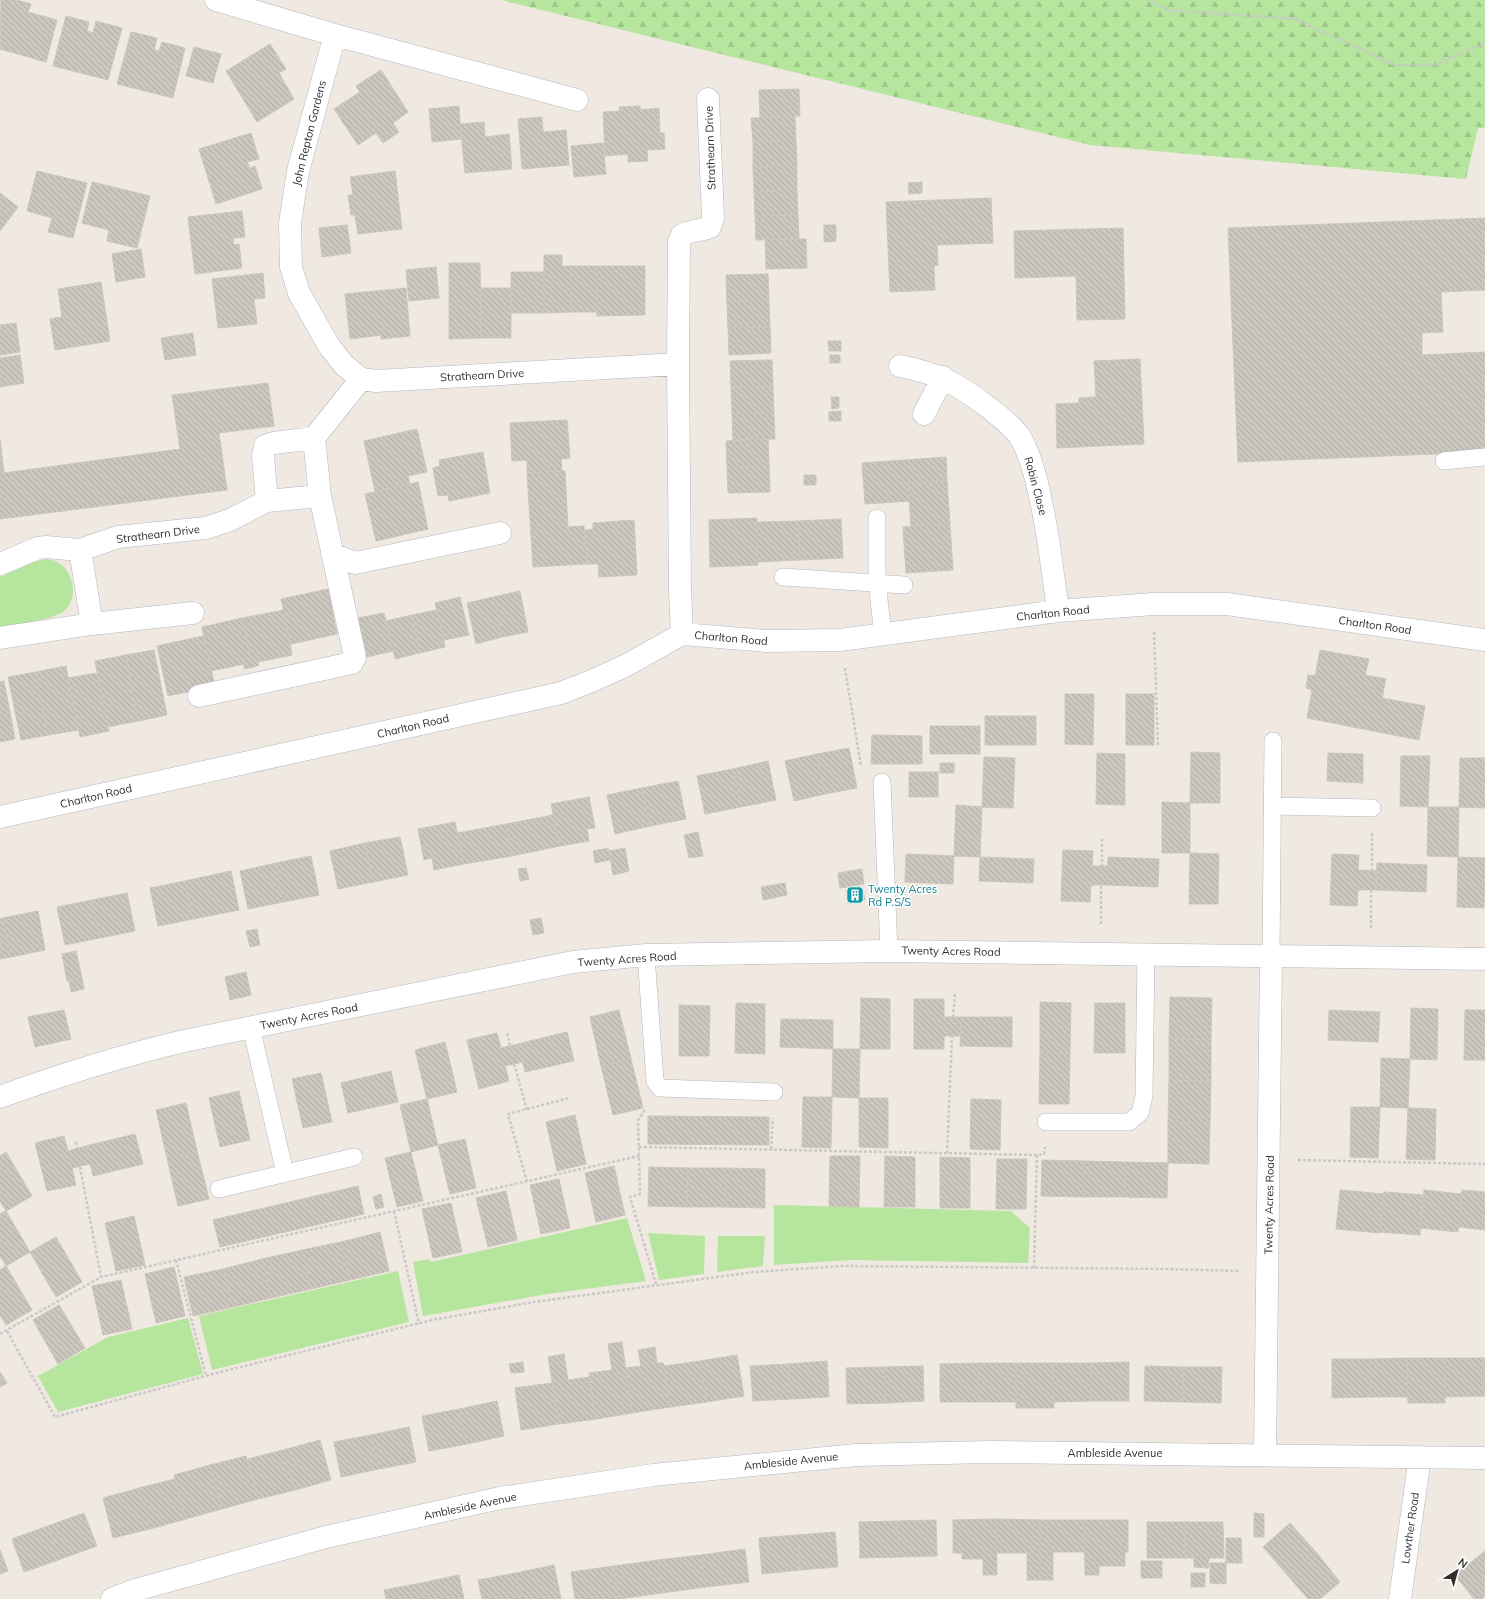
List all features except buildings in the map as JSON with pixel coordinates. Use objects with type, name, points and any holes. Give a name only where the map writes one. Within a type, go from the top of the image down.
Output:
[{"type":"street","points":[[216,0],[577,100]]},
{"type":"street","name":"John Repton Gardens","points":[[335,34],[298,171],[290,224],[291,267],[299,293],[328,346],[344,365],[361,379]]},
{"type":"street","name":"Strathearn Drive","points":[[682,634],[680,590],[678,364],[679,242],[682,235],[688,231],[702,230],[710,227],[713,218],[708,99]]},
{"type":"street","name":"Strathearn Drive","points":[[361,379],[376,381],[678,364]]},
{"type":"street","name":"Robin Close","points":[[900,366],[943,377],[974,396],[1003,419],[1019,435],[1025,448],[1038,490],[1048,536],[1058,611]]},
{"type":"street","points":[[924,414],[943,377]]},
{"type":"street","points":[[267,501],[263,456],[265,446],[274,443],[314,438],[361,379]]},
{"type":"street","points":[[199,696],[352,663],[355,657],[320,496],[314,438]]},
{"type":"street","name":"Strathearn Drive","points":[[0,564],[38,548],[46,547],[80,550],[118,537],[206,528],[230,520],[267,501],[320,496]]},
{"type":"street","points":[[332,554],[355,562],[500,533]]},
{"type":"street","points":[[80,550],[92,624]]},
{"type":"street","name":"Charlton Road","points":[[0,817],[561,692],[594,680],[620,668],[682,634],[766,641],[840,640],[1058,611],[1153,604],[1227,604],[1485,640]]},
{"type":"street","points":[[0,638],[92,624],[193,613]]},
{"type":"street","name":"Twenty Acres Road","points":[[0,1097],[46,1080],[139,1052],[250,1027],[573,962],[646,956],[889,951],[1372,956],[1485,959]]},
{"type":"street","name":"Twenty Acres Road","points":[[1265,1454],[1271,956]]},
{"type":"street","name":"Ambleside Avenue","points":[[112,1599],[132,1591],[326,1537],[500,1498],[653,1475],[856,1454],[988,1452],[1265,1454],[1485,1458]]},
{"type":"street","name":"Lowther Road","points":[[1400,1599],[1420,1457]]},
{"type":"lane","points":[[1444,461],[1485,457]]},
{"type":"lane","points":[[877,518],[877,583],[883,634]]},
{"type":"lane","points":[[783,577],[904,585]]},
{"type":"lane","points":[[1271,956],[1273,741]]},
{"type":"lane","points":[[882,782],[889,951]]},
{"type":"lane","points":[[1273,806],[1372,808]]},
{"type":"lane","points":[[1046,1122],[1129,1122],[1140,1112],[1144,1096],[1146,954]]},
{"type":"lane","points":[[646,956],[655,1081],[660,1088],[774,1092]]},
{"type":"lane","points":[[250,1027],[285,1173]]},
{"type":"lane","points":[[219,1189],[354,1157]]},
{"type":"path","points":[[1147,0],[1169,10],[1295,19],[1395,65],[1434,65],[1485,43]]},
{"type":"path","points":[[1153,604],[1158,746]]},
{"type":"path","points":[[840,640],[862,774],[882,773],[882,782]]},
{"type":"path","points":[[1372,808],[1372,871]]},
{"type":"path","points":[[1102,839],[1102,866]]},
{"type":"path","points":[[1101,953],[1102,885]]},
{"type":"path","points":[[1371,890],[1372,956]]},
{"type":"path","points":[[953,1017],[954,994]]},
{"type":"path","points":[[507,1033],[510,1046]]},
{"type":"path","points":[[947,1153],[952,1036]]},
{"type":"path","points":[[514,1064],[526,1110]]},
{"type":"path","points":[[656,1284],[630,1197],[640,1194],[638,1120],[660,1088]]},
{"type":"path","points":[[771,1150],[774,1092]]},
{"type":"path","points":[[527,1182],[508,1114],[569,1098]]},
{"type":"path","points":[[639,1147],[1037,1155],[1044,1154],[1046,1122]]},
{"type":"path","points":[[76,1142],[77,1148]]},
{"type":"path","points":[[1034,1268],[1037,1155]]},
{"type":"path","points":[[0,1334],[102,1277],[639,1156]]},
{"type":"path","points":[[1269,1160],[1485,1164]]},
{"type":"path","points":[[80,1167],[102,1277]]},
{"type":"path","points":[[394,1211],[419,1324]]},
{"type":"path","points":[[176,1260],[206,1376]]},
{"type":"path","points":[[6,1331],[55,1417],[206,1376],[419,1324],[534,1302],[656,1284],[754,1272],[843,1266],[1167,1269],[1268,1272]]},
{"type":"green space","points":[[501,0],[1485,0],[1485,128],[1478,128],[1466,179],[1090,145]]},
{"type":"green space","points":[[45,559],[62,565],[67,572],[73,588],[69,605],[63,612],[51,617],[23,624],[0,627],[0,577],[33,562]]},
{"type":"green space","points":[[774,1205],[1011,1211],[1030,1228],[1028,1263],[850,1260],[774,1265]]},
{"type":"green space","points":[[627,1218],[646,1281],[547,1294],[423,1316],[413,1262],[429,1259],[431,1262]]},
{"type":"green space","points":[[648,1233],[705,1236],[704,1274],[659,1280]]},
{"type":"green space","points":[[718,1236],[765,1236],[763,1266],[717,1272]]},
{"type":"green space","points":[[398,1271],[409,1322],[212,1370],[199,1316]]},
{"type":"green space","points":[[188,1318],[203,1374],[58,1412],[38,1376],[108,1337]]},
{"type":"place","name":"Twenty Acres Rd P.S/S","points":[[855,895]]}]
